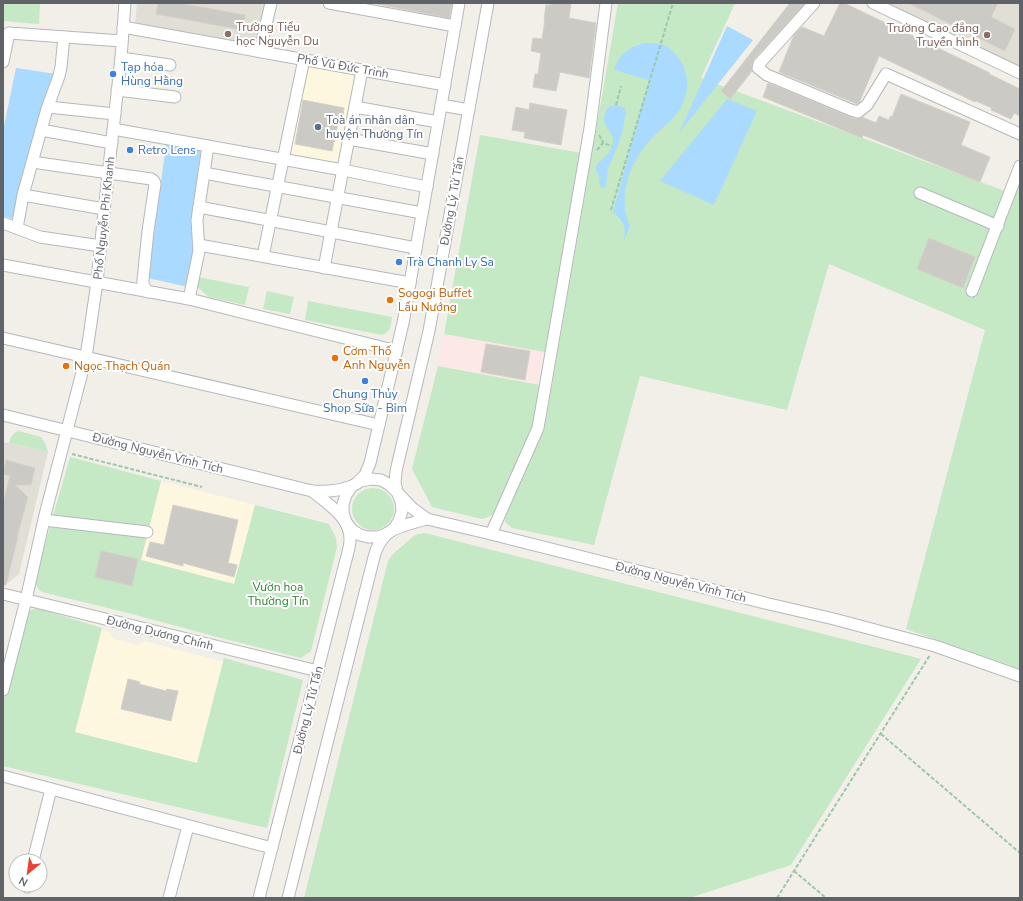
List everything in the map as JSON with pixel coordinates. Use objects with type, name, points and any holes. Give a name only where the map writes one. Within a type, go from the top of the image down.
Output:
[{"type":"street","name":"Phố Nguyễn Phi Khanh","points":[[3,690],[61,451],[86,357],[101,246],[121,58],[125,3]]},
{"type":"street","points":[[260,51],[271,3]]},
{"type":"street","points":[[329,3],[455,26]]},
{"type":"street","points":[[346,522],[343,513],[343,504],[346,494],[365,475],[370,463],[397,351],[459,3]]},
{"type":"street","name":"Đường Lý Tử Tấn","points":[[397,492],[395,483],[396,471],[430,331],[488,3]]},
{"type":"street","points":[[491,534],[538,428],[590,128],[606,3]]},
{"type":"street","points":[[814,3],[759,64],[758,68],[760,70],[774,78],[858,112],[867,105],[886,74],[1020,134]]},
{"type":"street","points":[[873,3],[1020,73]]},
{"type":"street","name":"Phố Vũ Đức Trinh","points":[[124,27],[445,85]]},
{"type":"street","points":[[3,62],[9,33],[122,41]]},
{"type":"street","points":[[17,228],[23,195],[40,130],[59,76],[64,37]]},
{"type":"street","points":[[121,58],[170,65]]},
{"type":"street","points":[[263,256],[304,59]]},
{"type":"street","points":[[324,268],[362,70]]},
{"type":"street","points":[[117,90],[175,97]]},
{"type":"street","points":[[441,105],[469,110]]},
{"type":"street","points":[[48,107],[115,114]]},
{"type":"street","points":[[355,107],[438,122]]},
{"type":"street","points":[[113,129],[284,159],[427,187]]},
{"type":"street","points":[[40,130],[112,143]]},
{"type":"street","points":[[349,139],[433,154]]},
{"type":"street","points":[[189,299],[199,251],[197,220],[208,146]]},
{"type":"street","points":[[39,163],[151,179],[154,181],[154,196],[148,231],[143,280],[143,285],[148,292]]},
{"type":"street","points":[[972,291],[1020,166]]},
{"type":"street","points":[[204,173],[422,213]]},
{"type":"street","points":[[920,193],[998,226]]},
{"type":"street","points":[[23,195],[104,209]]},
{"type":"street","points":[[1007,200],[1020,196]]},
{"type":"street","points":[[199,207],[416,248]]},
{"type":"street","points":[[3,223],[40,237],[101,246]]},
{"type":"street","points":[[199,245],[410,283]]},
{"type":"street","points":[[3,265],[189,299],[397,351]]},
{"type":"street","points":[[3,338],[379,425]]},
{"type":"street","name":"Đường Nguyễn Vĩnh Tích","points":[[3,415],[312,492]]},
{"type":"street","points":[[312,492],[342,490],[361,481],[371,479],[381,480],[390,485],[412,508],[427,519]]},
{"type":"street","points":[[312,492],[336,511],[352,530],[360,535],[368,537],[378,537],[405,525],[427,519]]},
{"type":"street","points":[[288,898],[374,557],[377,548],[386,534],[394,529],[399,521],[402,512],[401,501],[397,492]]},
{"type":"street","name":"Đường Nguyễn Vĩnh Tích","points":[[427,519],[834,619],[935,646],[1020,676]]},
{"type":"street","points":[[44,520],[147,532]]},
{"type":"street","name":"Đường Lý Tử Tấn","points":[[259,898],[348,552],[350,532],[346,522]]},
{"type":"street","name":"Đường Dương Chính","points":[[3,594],[318,671]]},
{"type":"street","points":[[3,776],[272,848]]},
{"type":"street","points":[[36,853],[51,789]]},
{"type":"street","points":[[169,898],[188,826]]},
{"type":"path","points":[[611,210],[673,3]]},
{"type":"path","points":[[616,105],[621,86]]},
{"type":"path","points":[[585,155],[595,152],[603,143],[612,146]]},
{"type":"path","points":[[61,451],[202,487]]},
{"type":"path","points":[[777,898],[935,646]]},
{"type":"path","points":[[880,734],[1020,852]]},
{"type":"path","points":[[794,871],[826,898]]},
{"type":"shaded area","name":"Trường Tiểu học Nguyễn Du","points":[[137,3],[268,3],[257,45],[135,23]]},
{"type":"shaded area","name":"Trường Cao đẳng Truyền hình","points":[[888,3],[1020,3],[1020,67]]},
{"type":"shaded area","points":[[304,59],[362,70],[343,170],[283,159]]},
{"type":"shaded area","points":[[444,334],[545,352],[540,385],[438,366]]},
{"type":"shaded area","points":[[3,442],[48,452],[19,574],[8,583],[3,582]]},
{"type":"shaded area","points":[[161,481],[255,505],[234,584],[141,560]]},
{"type":"shaded area","points":[[101,630],[109,632],[114,639],[138,645],[144,641],[224,662],[197,764],[75,732]]},
{"type":"green space","points":[[3,3],[40,3],[39,24],[3,21]]},
{"type":"green space","points":[[618,3],[735,3],[701,78],[1013,194],[1020,178],[1020,669],[906,629],[985,330],[829,264],[787,410],[640,376],[594,545],[512,528],[505,522],[505,516],[546,420]]},
{"type":"green space","points":[[480,135],[581,153],[545,352],[444,334]]},
{"type":"green space","points":[[198,277],[249,287],[245,305],[209,297],[196,286]]},
{"type":"green space","points":[[267,291],[294,297],[290,314],[263,309]]},
{"type":"green space","points":[[308,301],[392,317],[391,326],[387,332],[382,335],[305,320]]},
{"type":"green space","points":[[438,366],[540,385],[529,436],[498,509],[491,516],[482,519],[432,507],[412,469]]},
{"type":"green space","points":[[18,431],[41,437],[48,452],[9,443],[14,433]]},
{"type":"green space","name":"Vườn hoa Thường Tín","points":[[70,457],[161,481],[141,560],[234,584],[255,505],[329,524],[336,538],[337,547],[311,651],[301,658],[40,591],[37,587],[35,579]]},
{"type":"green space","points":[[373,488],[388,494],[394,509],[388,524],[373,530],[358,524],[352,509],[358,494]]},
{"type":"green space","points":[[425,533],[921,659],[791,865],[689,898],[304,898],[388,561],[393,554],[415,535]]},
{"type":"green space","points":[[37,608],[102,628],[75,732],[197,763],[224,658],[303,680],[267,828],[3,766],[3,702],[24,620],[31,610]]},
{"type":"water","points":[[727,26],[753,40],[679,133]]},
{"type":"water","points":[[645,43],[667,46],[682,63],[685,70],[687,84],[685,98],[679,110],[670,122],[646,145],[633,166],[628,178],[625,190],[625,202],[626,214],[630,226],[624,241],[625,232],[622,221],[613,212],[649,80],[614,70],[616,64],[625,52]]},
{"type":"water","points":[[16,68],[56,74],[13,219],[3,216],[3,131]]},
{"type":"water","points":[[727,99],[757,111],[714,205],[660,181]]},
{"type":"water","points":[[616,105],[624,108],[626,112],[622,133],[608,168],[606,186],[602,188],[596,168],[610,151],[613,143],[613,137],[604,120],[605,114],[606,110]]},
{"type":"water","points":[[166,145],[201,148],[192,214],[193,249],[188,287],[148,278]]},
{"type":"building","points":[[158,3],[178,3],[245,15],[243,30],[156,14]]},
{"type":"building","points":[[372,3],[452,3],[449,18]]},
{"type":"building","points":[[551,3],[571,3],[569,18],[596,23],[589,78],[560,72],[556,91],[533,87],[535,74],[538,74],[541,53],[531,51],[533,38],[542,39],[546,5],[551,5]]},
{"type":"building","points":[[790,3],[805,3],[754,59],[751,66],[752,71],[730,99],[721,91]]},
{"type":"building","points":[[840,3],[844,3],[990,73],[989,74],[1020,89],[1020,116],[1014,113],[1011,119],[991,110],[992,108],[976,101],[975,102],[879,56],[859,103],[857,104],[779,72],[794,35],[802,27],[824,36]]},
{"type":"building","points":[[908,3],[998,3],[991,17],[1015,29],[1005,51]]},
{"type":"building","points":[[768,83],[856,119],[862,117],[876,123],[879,116],[889,120],[890,116],[892,117],[901,94],[970,122],[961,145],[990,157],[980,182],[863,135],[862,138],[763,97]]},
{"type":"building","name":"Toà án nhân dân huyện Thường Tín","points":[[303,100],[344,108],[342,124],[338,123],[332,151],[295,144]]},
{"type":"building","points":[[530,103],[567,110],[561,145],[524,138],[525,132],[512,130],[516,107],[529,110]]},
{"type":"building","points":[[929,238],[975,257],[963,288],[917,269]]},
{"type":"building","points":[[486,344],[530,351],[525,380],[481,372]]},
{"type":"building","points":[[6,460],[35,468],[31,485],[15,485],[28,497],[6,585],[3,585],[3,503],[10,476],[3,474]]},
{"type":"building","points":[[173,505],[238,520],[228,563],[237,565],[234,577],[183,563],[183,566],[146,556],[150,542],[164,545]]},
{"type":"building","points":[[101,551],[138,559],[132,586],[95,577]]},
{"type":"building","points":[[128,679],[140,682],[139,684],[166,691],[167,689],[178,691],[171,721],[121,709]]},
{"type":"place","name":"Trường Tiểu học Nguyễn Du","points":[[228,34]]},
{"type":"place","name":"Trường Cao đẳng Truyền hình","points":[[987,35]]},
{"type":"place","name":"Tạp hóa Hùng Hằng","points":[[113,74]]},
{"type":"place","name":"Toà án nhân dân huyện Thường Tín","points":[[318,127]]},
{"type":"place","name":"Retro Lens","points":[[130,150]]},
{"type":"place","name":"Trà Chanh Ly Sa","points":[[399,262]]},
{"type":"place","name":"Sogogi Buffet Lẩu Nướng","points":[[390,300]]},
{"type":"place","name":"Cơm Thố Anh Nguyễn","points":[[335,358]]},
{"type":"place","name":"Ngọc Thạch Quán","points":[[66,366]]},
{"type":"place","name":"Chung Thủy Shop Sữa - Bỉm","points":[[365,381]]}]
